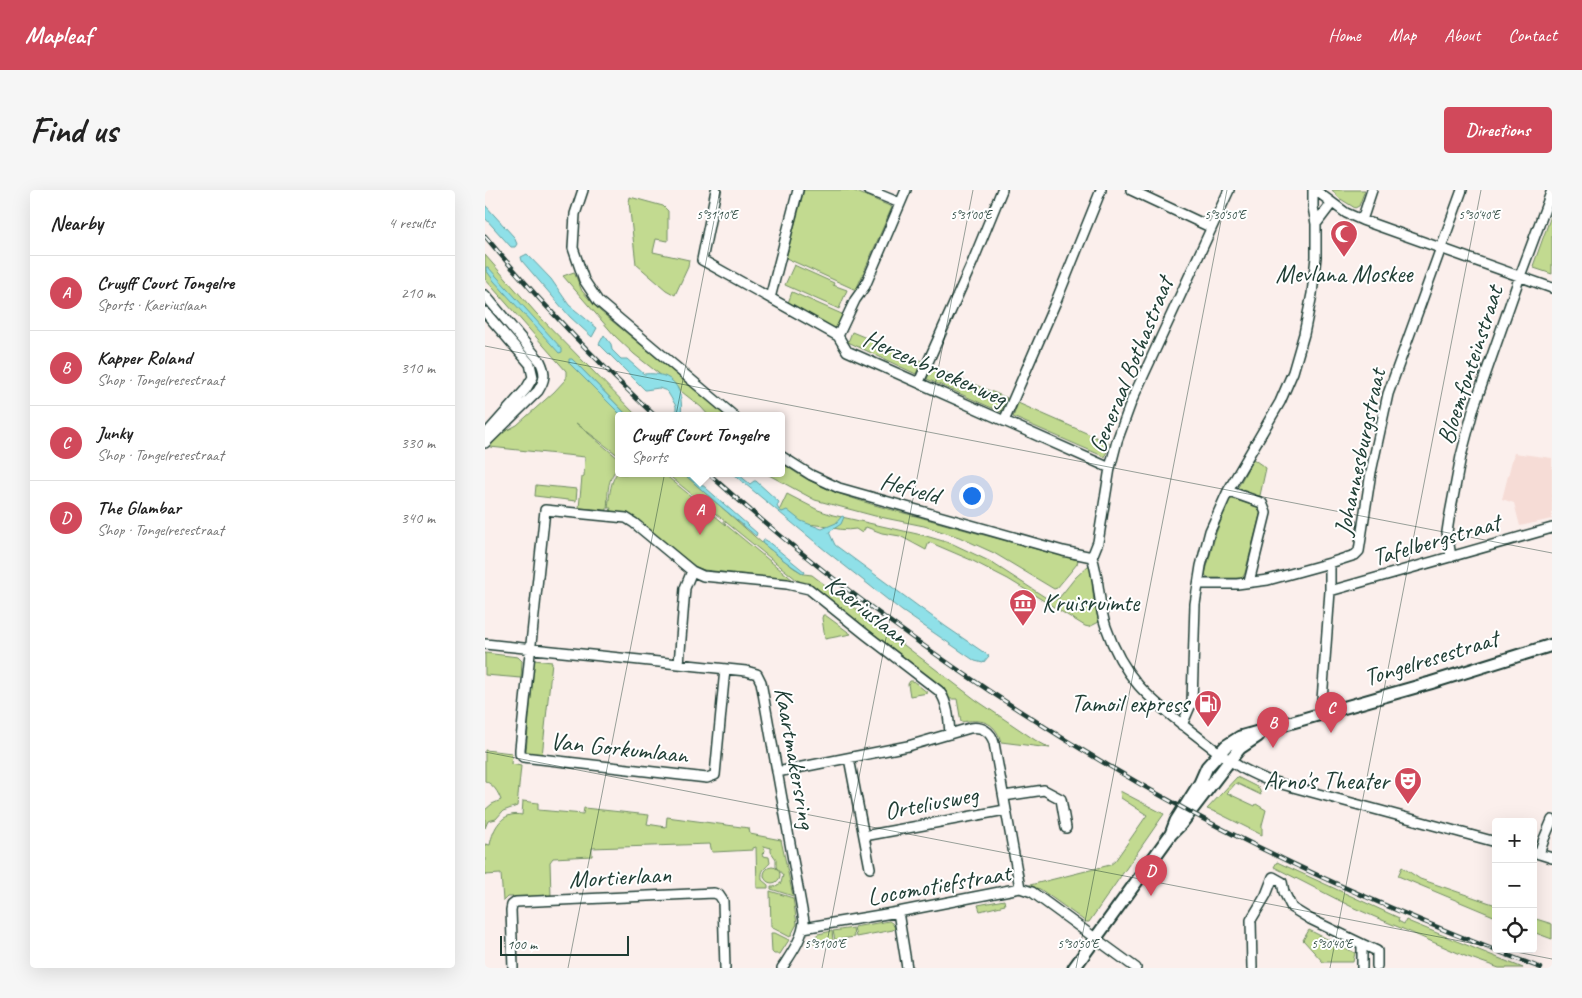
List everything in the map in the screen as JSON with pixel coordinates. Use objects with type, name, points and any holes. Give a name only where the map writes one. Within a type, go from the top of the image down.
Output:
[{"type":"main road","name":"Tongelresestraat","points":[[1171,834],[1175,820],[1201,783],[1207,767],[1226,746],[1240,737],[1430,683],[1552,645]]},
{"type":"main road","name":"Tongelresestraat","points":[[1074,968],[1171,834],[1181,824],[1230,760],[1241,748],[1265,731]]},
{"type":"street","points":[[583,190],[575,214],[573,248],[584,280],[598,301],[729,412]]},
{"type":"street","name":"Herzenbroekenweg","points":[[716,190],[702,260],[838,336],[847,350],[1110,468]]},
{"type":"street","points":[[770,298],[798,190]]},
{"type":"street","points":[[868,190],[900,203]]},
{"type":"street","points":[[838,336],[855,300],[865,286],[906,190]]},
{"type":"street","points":[[919,382],[973,261],[1002,190]]},
{"type":"street","points":[[1004,421],[1057,299],[1101,190]]},
{"type":"street","points":[[1131,190],[1210,227]]},
{"type":"street","name":"Generaal Bothastraat","points":[[1229,190],[1210,227],[1132,400],[1117,441],[1110,468],[1098,542],[1092,557],[1106,627],[1123,666],[1137,686],[1155,704],[1240,767],[1267,780],[1492,841]]},
{"type":"street","points":[[1314,190],[1346,213],[1362,220],[1552,288]]},
{"type":"street","points":[[1182,725],[1192,702],[1195,604],[1201,566],[1210,531],[1228,491],[1271,418],[1293,372],[1304,334],[1312,294],[1316,257],[1314,190]]},
{"type":"street","points":[[1362,220],[1372,190]]},
{"type":"street","name":"Johannesburgstraat","points":[[1330,563],[1355,555],[1359,551],[1371,472],[1388,394],[1461,190]]},
{"type":"street","name":"Bloemfonteinstraat","points":[[1451,557],[1448,539],[1449,519],[1465,438],[1484,378],[1552,190]]},
{"type":"street","points":[[1316,224],[1332,204]]},
{"type":"street","points":[[485,295],[541,361],[545,371],[544,382],[538,392],[485,443]]},
{"type":"street","points":[[485,312],[530,364],[533,377],[526,389],[487,433],[485,439]]},
{"type":"street","name":"Hefveld","points":[[785,459],[811,475],[839,488],[1037,544],[1092,557]]},
{"type":"street","points":[[1228,491],[1262,503],[1267,513],[1249,582]]},
{"type":"street","name":"Kaeriuslaan","points":[[531,648],[545,510],[625,518],[692,571],[703,576],[787,584],[809,589],[939,691],[945,702],[950,734]]},
{"type":"street","name":"Tafelbergstraat","points":[[1330,591],[1552,528]]},
{"type":"street","points":[[1199,584],[1268,580],[1330,563],[1330,591],[1321,714]]},
{"type":"street","points":[[679,664],[685,588],[692,571]]},
{"type":"street","name":"Kaartmakersring","points":[[485,644],[757,674],[761,682],[801,906],[803,928]]},
{"type":"street","name":"Van Gorkumlaan","points":[[531,648],[520,749],[520,754],[523,757],[707,778],[715,775],[725,669]]},
{"type":"street","points":[[777,772],[908,746],[976,727],[990,734],[994,743],[1019,888]]},
{"type":"street","points":[[849,758],[870,868]]},
{"type":"street","points":[[1003,796],[1044,790],[1061,799],[1066,828]]},
{"type":"street","name":"Orteliusweg","points":[[864,836],[1005,810]]},
{"type":"street","points":[[1537,852],[1548,840],[1552,820]]},
{"type":"street","points":[[1537,853],[1552,858]]},
{"type":"street","points":[[1252,968],[1251,920],[1273,877],[1283,882],[1284,892],[1292,908],[1310,919],[1377,951],[1377,966]]},
{"type":"street","name":"Locomotiefstraat","points":[[803,928],[898,912],[1019,888],[1031,892],[1137,968]]},
{"type":"street","name":"Mortierlaan","points":[[513,968],[511,915],[512,905],[516,902],[714,893],[719,895],[723,901],[725,968]]},
{"type":"street","points":[[898,912],[907,968]]},
{"type":"street","points":[[782,968],[798,942],[803,928]]},
{"type":"street","points":[[1362,944],[1362,968]]},
{"type":"shaded area","points":[[1514,453],[1552,458],[1552,519],[1520,526],[1514,503],[1502,499]]},
{"type":"green space","points":[[804,190],[852,190],[892,207],[856,290],[786,258]]},
{"type":"green space","points":[[1332,190],[1365,190],[1359,206],[1355,208],[1339,198]]},
{"type":"green space","points":[[630,197],[663,206],[668,211],[668,241],[656,239],[653,252],[689,260],[688,267],[675,295],[666,290],[636,264]]},
{"type":"green space","points":[[1552,213],[1552,274],[1533,266]]},
{"type":"green space","points":[[485,255],[536,313],[633,412],[624,412],[572,359],[569,363],[618,412],[615,412],[615,453],[576,423],[615,456],[615,471],[609,484],[607,510],[579,508],[585,457],[490,447],[498,435],[517,425],[554,392],[566,379],[566,371],[485,279]]},
{"type":"green space","points":[[794,265],[847,290],[839,309],[785,285]]},
{"type":"green space","points":[[574,272],[582,291],[600,311],[722,412],[705,412],[634,354],[615,336],[563,276]]},
{"type":"green space","points":[[792,292],[844,315],[838,328],[832,328],[788,303]]},
{"type":"green space","points":[[852,332],[922,361],[916,374],[848,342]]},
{"type":"green space","points":[[932,367],[1007,398],[1001,412],[927,379]]},
{"type":"green space","points":[[1018,403],[1109,443],[1105,457],[1013,417]]},
{"type":"green space","points":[[1253,459],[1266,468],[1259,500],[1237,491]]},
{"type":"green space","points":[[785,465],[815,483],[852,498],[1078,560],[1077,564],[1057,588],[1054,589],[994,553],[959,537],[924,526],[875,516],[815,500],[773,477],[785,477]]},
{"type":"green space","points":[[615,476],[668,477],[793,580],[704,570],[696,567],[636,520],[627,515],[610,511],[611,508],[608,508]]},
{"type":"green space","points":[[671,477],[687,477],[762,543],[794,568],[804,574],[812,575],[976,700],[1050,748],[1001,742],[991,725],[980,721],[961,722],[957,699],[949,699],[943,687],[814,588],[797,580]]},
{"type":"green space","points":[[536,485],[577,489],[576,501],[535,496]]},
{"type":"green space","points":[[787,494],[818,510],[833,515],[953,544],[989,561],[1051,601],[1059,598],[1075,578],[1090,564],[1094,602],[1099,622],[1089,627],[1085,626],[1008,579],[971,560],[929,542],[926,550],[900,536],[882,533],[866,527],[862,533],[856,529],[849,530],[812,524],[798,526],[779,511]]},
{"type":"green space","points":[[1233,499],[1259,507],[1261,511],[1245,573],[1240,578],[1207,578],[1205,574],[1216,533],[1229,500]]},
{"type":"green space","points":[[823,615],[825,615],[851,634],[825,639]]},
{"type":"green space","points":[[485,653],[518,657],[522,661],[521,678],[485,675]]},
{"type":"green space","points":[[534,660],[552,662],[542,756],[527,754],[526,752]]},
{"type":"green space","points":[[910,681],[913,681],[928,693],[910,696],[908,684]]},
{"type":"green space","points":[[485,750],[512,753],[511,764],[521,766],[517,806],[503,811],[496,819],[488,821],[485,828],[485,810],[501,800],[495,789],[485,781]]},
{"type":"green space","points":[[1237,777],[1259,788],[1261,795],[1236,783],[1227,793],[1255,806],[1256,804],[1266,810],[1262,825],[1262,835],[1207,809]]},
{"type":"green space","points":[[1120,791],[1164,814],[1089,922],[1086,922],[1040,889],[1026,886],[1110,865],[1115,861],[1147,815],[1121,798]]},
{"type":"green space","points":[[523,801],[538,803],[538,810],[583,814],[584,808],[649,815],[647,824],[666,827],[667,817],[749,828],[750,834],[781,840],[793,896],[771,889],[771,887],[781,883],[783,875],[776,867],[776,859],[771,852],[771,848],[764,846],[765,851],[762,854],[769,857],[770,863],[763,870],[762,874],[762,880],[768,885],[768,888],[757,888],[756,847],[753,850],[712,852],[710,844],[592,848],[592,856],[553,858],[550,862],[551,896],[507,897],[503,901],[501,874],[485,875],[485,844],[490,845],[496,827],[504,818],[515,814],[522,815]]},
{"type":"green space","points":[[1277,862],[1399,918],[1398,921],[1404,924],[1406,920],[1523,968],[1499,968],[1465,956],[1352,907],[1274,867]]},
{"type":"green space","points":[[772,867],[780,875],[772,883],[764,875]]},
{"type":"green space","points":[[1402,867],[1420,879],[1492,904],[1492,915],[1398,876]]},
{"type":"green space","points":[[770,891],[793,898],[797,924],[790,937],[771,927]]},
{"type":"green space","points":[[1004,900],[1005,905],[980,911],[978,905]]},
{"type":"green space","points":[[1537,919],[1552,924],[1552,939],[1537,933]]},
{"type":"green space","points":[[889,921],[895,928],[893,930],[856,937],[854,927]]},
{"type":"green space","points":[[853,928],[854,937],[835,940],[833,931]]},
{"type":"green space","points":[[1309,930],[1355,953],[1353,962],[1323,962],[1303,940]]},
{"type":"green space","points":[[832,931],[833,941],[816,944],[812,942],[812,939],[818,934]]},
{"type":"green space","points":[[771,933],[789,940],[780,954],[772,952]]},
{"type":"water","points":[[485,205],[514,237],[517,244],[515,247],[511,247],[485,218]]},
{"type":"water","points":[[527,254],[551,279],[569,305],[597,328],[592,337],[570,317],[522,261],[521,257]]},
{"type":"water","points":[[486,267],[562,349],[562,352],[559,353],[494,281]]},
{"type":"water","points":[[604,335],[611,344],[612,350],[621,359],[627,359],[644,374],[663,375],[670,379],[679,390],[681,412],[676,412],[676,406],[667,391],[659,388],[645,390],[599,344]]},
{"type":"water","points":[[569,359],[572,359],[624,412],[618,412],[569,363]]},
{"type":"water","points":[[687,477],[693,477],[757,533],[756,536]]},
{"type":"water","points":[[737,477],[742,477],[750,484],[756,481],[779,502],[777,506],[779,510],[782,512],[787,510],[801,521],[822,529],[836,523],[842,516],[844,517],[841,524],[829,532],[835,545],[989,656],[983,663],[975,661],[902,611]]},
{"type":"water","points":[[764,540],[805,572],[804,574],[762,543]]},
{"type":"railway","points":[[485,236],[567,329],[651,412]]},
{"type":"railway","points":[[712,477],[822,569],[941,658],[1064,739],[1128,777],[1234,835],[1320,877],[1408,915],[1541,968]]},
{"type":"place","name":"Mevlana Moskee","points":[[1344,258]]},
{"type":"place","name":"Cruyff Court Tongelre","points":[[700,535]]},
{"type":"place","name":"Kruisruimte","points":[[1023,627]]},
{"type":"place","name":"Tamoil express","points":[[1208,728]]},
{"type":"place","name":"Junky","points":[[1331,733]]},
{"type":"place","name":"Kapper Roland","points":[[1273,748]]},
{"type":"place","name":"Arno's Theater","points":[[1408,805]]},
{"type":"place","name":"The Glambar","points":[[1151,896]]}]
